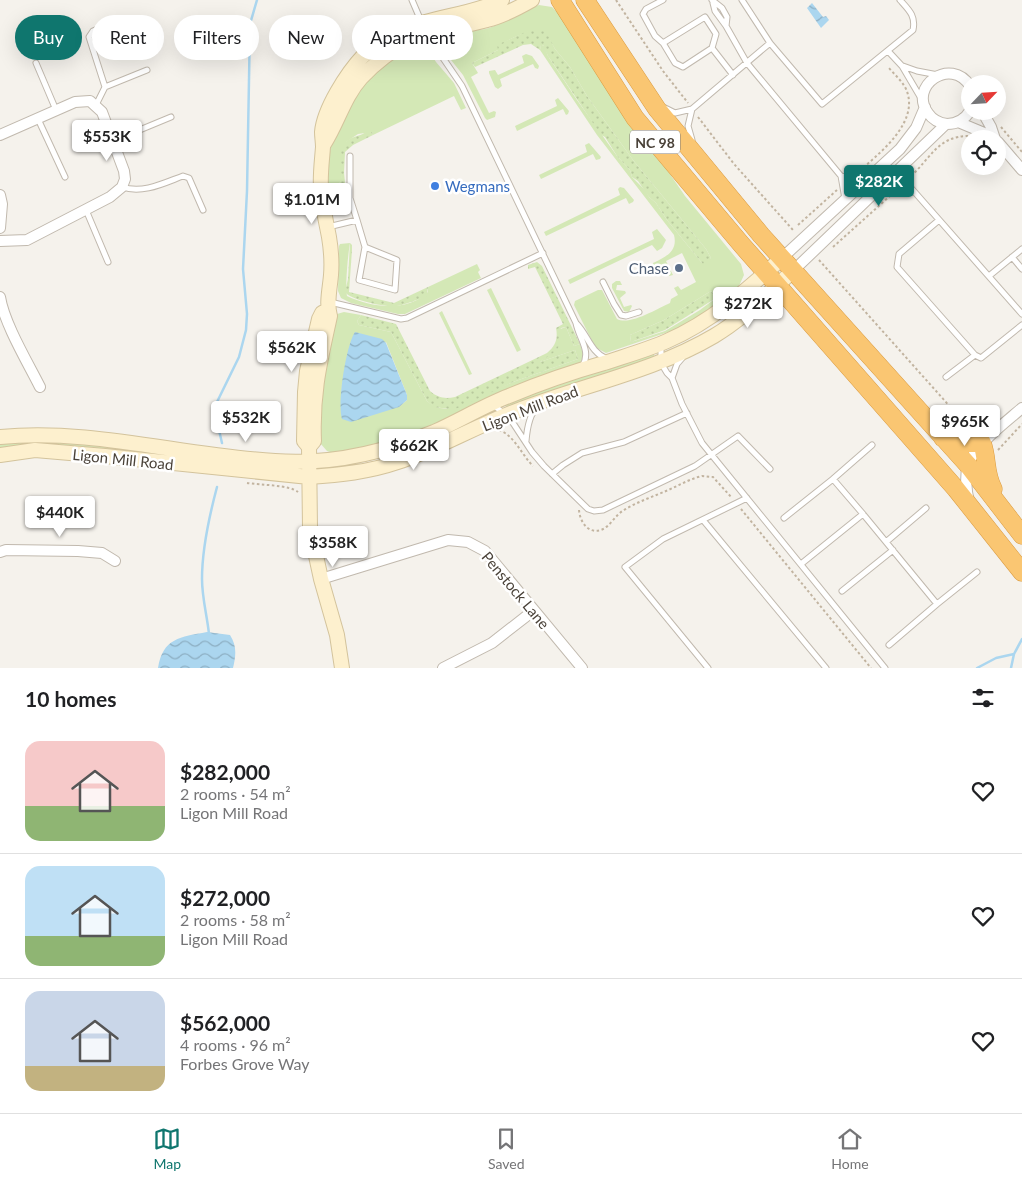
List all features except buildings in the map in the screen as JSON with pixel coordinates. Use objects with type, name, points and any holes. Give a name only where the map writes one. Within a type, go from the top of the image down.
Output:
[{"type":"highway","name":"NC 98","points":[[560,0],[634,118],[970,506],[1022,572]]},
{"type":"highway","name":"NC 98","points":[[585,0],[657,109],[793,271],[968,465],[1022,535]]},
{"type":"highway","points":[[944,438],[965,444],[983,444],[987,474],[1003,510]]},
{"type":"highway","points":[[1008,555],[1022,568]]},
{"type":"main road","points":[[462,15],[502,0]]},
{"type":"main road","points":[[473,22],[489,20],[532,0]]},
{"type":"main road","points":[[342,668],[337,635],[321,579],[310,528],[309,447],[304,441],[304,418],[307,372],[319,319],[328,306],[332,272],[330,242],[321,191],[322,132],[325,118],[338,92],[360,60]]},
{"type":"main road","points":[[323,145],[331,133],[342,105],[360,79],[382,60]]},
{"type":"main road","name":"Ligon Mill Road","points":[[0,455],[36,450],[360,472],[397,463],[544,400],[661,363],[716,335],[731,324],[772,278],[782,258]]},
{"type":"main road","name":"Ligon Mill Road","points":[[0,437],[22,435],[76,436],[274,461],[308,469],[390,449],[434,432],[509,396],[666,342],[692,329],[772,278],[793,271]]},
{"type":"street","points":[[938,75],[947,73],[961,76]]},
{"type":"street","name":"Ligon Mill Road","points":[[782,258],[900,149],[916,128],[924,105],[923,94],[926,86],[931,79],[938,75]]},
{"type":"street","points":[[0,135],[74,102],[90,101],[102,112],[124,171],[125,179],[122,187],[110,197],[27,240],[0,241]]},
{"type":"street","points":[[924,105],[931,117],[938,122],[946,124],[962,120]]},
{"type":"street","points":[[958,122],[975,130]]},
{"type":"street","name":"Ligon Mill Road","points":[[793,271],[946,124]]},
{"type":"street","points":[[1006,152],[1022,170]]},
{"type":"street","points":[[0,199],[0,228]]},
{"type":"street","points":[[0,297],[1,304],[14,334],[40,387]]},
{"type":"street","points":[[970,506],[966,490],[968,465],[983,444],[1022,408]]},
{"type":"street","name":"Penstock Lane","points":[[321,579],[448,540],[468,542],[485,551],[582,668]]},
{"type":"street","points":[[0,552],[6,550],[78,551],[102,553],[115,561]]},
{"type":"street","points":[[444,668],[492,643],[533,611]]},
{"type":"lane","points":[[412,0],[418,15]]},
{"type":"lane","points":[[663,0],[646,9],[643,14],[655,36],[663,43],[675,64],[683,67],[712,48],[716,34],[705,17],[663,43]]},
{"type":"lane","points":[[742,0],[770,43],[822,104],[913,30],[915,22],[911,13],[900,0]]},
{"type":"lane","points":[[712,1],[722,8],[727,17],[726,26],[747,63],[841,176],[846,199]]},
{"type":"lane","points":[[92,34],[89,38],[92,47]]},
{"type":"lane","points":[[649,96],[671,112],[679,112],[733,75],[770,43]]},
{"type":"lane","points":[[712,48],[733,75]]},
{"type":"lane","points":[[888,51],[902,66],[924,105]]},
{"type":"lane","points":[[96,60],[105,86]]},
{"type":"lane","points":[[445,60],[462,86],[576,322],[584,331],[593,350],[603,357],[612,360]]},
{"type":"lane","points":[[36,63],[56,110]]},
{"type":"lane","points":[[902,66],[938,75]]},
{"type":"lane","points":[[96,105],[105,86],[146,70]]},
{"type":"lane","points":[[690,106],[688,131],[702,164]]},
{"type":"lane","points":[[113,141],[171,116]]},
{"type":"lane","points":[[38,118],[65,177]]},
{"type":"lane","points":[[350,156],[350,198],[365,247],[359,280],[394,290],[397,260],[365,247]]},
{"type":"lane","points":[[897,172],[1022,314]]},
{"type":"lane","points":[[122,187],[142,190],[183,176],[189,178],[203,210]]},
{"type":"lane","points":[[841,176],[864,183]]},
{"type":"lane","points":[[86,210],[108,262]]},
{"type":"lane","points":[[327,227],[357,220]]},
{"type":"lane","points":[[939,220],[899,254],[897,267],[975,355],[981,358],[1022,326]]},
{"type":"lane","points":[[989,276],[1022,249]]},
{"type":"lane","points":[[328,306],[401,320],[543,253]]},
{"type":"lane","points":[[1012,257],[1022,269]]},
{"type":"lane","points":[[603,282],[621,315],[626,316],[638,312]]},
{"type":"lane","points":[[576,322],[578,334],[586,353],[585,363],[580,370]]},
{"type":"lane","points":[[666,342],[661,350],[661,363],[672,378],[702,443],[885,668]]},
{"type":"lane","points":[[672,378],[677,364],[697,345]]},
{"type":"lane","points":[[946,377],[975,355]]},
{"type":"lane","points":[[526,441],[527,426],[534,410],[544,400]]},
{"type":"lane","points":[[491,404],[506,415],[532,452],[552,474],[588,509],[594,511],[603,510],[695,466],[738,436],[770,470]]},
{"type":"lane","points":[[552,474],[582,453],[624,442],[687,413]]},
{"type":"lane","points":[[784,518],[872,445]]},
{"type":"lane","points":[[833,479],[937,604]]},
{"type":"lane","points":[[708,668],[625,567],[663,539],[747,498]]},
{"type":"lane","points":[[886,542],[926,508]]},
{"type":"lane","points":[[801,564],[863,514]]},
{"type":"lane","points":[[702,520],[826,668]]},
{"type":"lane","points":[[842,591],[893,550]]},
{"type":"lane","points":[[889,645],[977,572]]},
{"type":"path","points":[[616,0],[663,71],[690,106]]},
{"type":"path","points":[[852,177],[892,141],[901,129],[908,105],[908,94],[901,81],[889,68]]},
{"type":"path","points":[[696,114],[734,164],[793,230]]},
{"type":"path","points":[[906,114],[911,115]]},
{"type":"path","points":[[999,123],[1022,152]]},
{"type":"path","points":[[910,177],[945,141],[961,137]]},
{"type":"path","points":[[798,225],[840,187]]},
{"type":"path","points":[[832,248],[900,187]]},
{"type":"path","points":[[819,260],[983,444],[1004,442],[1022,424]]},
{"type":"path","points":[[497,430],[509,436],[535,467]]},
{"type":"path","points":[[577,505],[583,523],[590,529],[600,530],[608,526],[615,516],[628,508],[697,477],[713,477],[731,497]]},
{"type":"path","points":[[740,508],[871,668]]},
{"type":"green space","points":[[539,5],[552,7],[562,17],[685,196],[741,264],[744,275],[738,288],[703,315],[683,327],[606,353],[595,347],[574,305],[575,301],[598,290],[602,290],[617,319],[623,321],[644,316],[670,303],[671,299],[678,295],[674,288],[678,286],[681,290],[696,282],[682,253],[666,261],[673,275],[669,276],[664,266],[656,270],[654,268],[653,263],[666,256],[673,249],[674,235],[597,135],[540,50],[541,44],[545,47],[548,56],[577,100],[617,156],[630,170],[632,177],[656,203],[667,220],[702,263],[711,258],[706,249],[633,160],[587,96],[570,67],[555,49],[546,33],[532,30],[518,35],[498,47],[498,50],[472,63],[478,73],[471,77],[489,113],[496,112],[495,117],[487,120],[485,118],[463,75],[451,60],[473,60],[473,30],[489,28]],"holes":[[[711,291],[716,298],[665,331],[631,342],[630,335],[664,320]]]},
{"type":"green space","points":[[532,29],[542,30],[547,33],[555,49],[570,67],[587,96],[633,160],[706,249],[711,258],[704,264],[667,220],[638,181],[632,177],[630,170],[617,156],[605,137],[601,135],[548,56],[543,45],[541,45],[540,50],[531,44],[523,45],[475,67],[472,63],[498,50],[497,45]]},
{"type":"green space","points":[[526,54],[532,56],[539,66],[538,69],[533,64],[500,79],[502,86],[498,89],[495,87],[489,71],[495,70],[498,75],[524,63],[522,56]]},
{"type":"green space","points":[[387,60],[435,60],[454,83],[466,108],[461,110],[454,96],[373,135],[372,132],[358,134],[346,142],[341,181],[337,186],[341,203],[332,204],[329,196],[328,174],[336,126],[346,107],[378,65]]},
{"type":"green space","points":[[558,98],[569,111],[568,114],[566,115],[563,109],[517,131],[515,126],[557,106],[555,100]]},
{"type":"green space","points":[[366,132],[372,132],[373,135],[353,145],[345,152],[344,173],[347,201],[341,203],[337,199],[336,193],[341,179],[341,149],[348,140]]},
{"type":"green space","points":[[589,143],[601,157],[600,159],[596,160],[593,154],[541,179],[539,175],[587,152],[585,145]]},
{"type":"green space","points":[[620,187],[624,188],[634,200],[633,202],[629,204],[626,198],[546,236],[544,232],[620,195],[618,189]]},
{"type":"green space","points":[[657,229],[666,240],[662,248],[657,251],[652,245],[570,284],[568,280],[654,239],[652,232]]},
{"type":"green space","points":[[350,243],[347,296],[367,303],[389,306],[410,303],[428,292],[428,287],[477,264],[481,278],[405,314],[351,303],[341,298],[338,291],[339,246],[340,244]]},
{"type":"green space","points":[[350,243],[352,250],[349,292],[394,303],[428,287],[427,296],[397,306],[386,306],[370,303],[348,295],[345,292],[348,279]]},
{"type":"green space","points":[[537,262],[542,266],[580,344],[574,346],[566,327],[561,328],[560,345],[540,362],[575,350],[578,359],[513,382],[451,411],[434,407],[427,401],[391,332],[359,325],[357,321],[361,315],[396,324],[430,391],[442,397],[455,397],[547,353],[554,345],[557,335],[556,328],[563,324],[535,267],[528,269],[528,265]]},
{"type":"green space","points":[[620,281],[622,285],[617,285],[616,290],[625,291],[626,293],[620,298],[624,307],[632,306],[629,312],[624,311],[612,288],[612,284]]},
{"type":"green space","points":[[491,288],[521,350],[517,352],[487,290]]},
{"type":"green space","points":[[711,291],[716,298],[665,330],[631,342],[630,335],[664,320]]},
{"type":"green space","points":[[442,311],[472,374],[469,375],[439,313]]},
{"type":"green space","points":[[344,312],[361,315],[357,321],[359,325],[391,332],[427,401],[440,408],[449,409],[513,382],[578,359],[575,350],[540,362],[558,347],[560,329],[566,327],[574,346],[580,344],[584,356],[580,363],[422,431],[381,446],[333,453],[327,451],[320,443],[316,408],[334,317]],"holes":[[[386,342],[407,395],[407,400],[399,407],[341,414],[342,383]]]},
{"type":"green space","points":[[653,353],[654,358],[507,407],[505,406],[547,386]]},
{"type":"green space","points":[[67,440],[191,458],[0,449],[0,443]]},
{"type":"water","points":[[812,3],[823,17],[826,16],[829,20],[821,28],[807,8]]},
{"type":"water","points":[[355,332],[382,339],[386,343],[407,395],[407,400],[399,407],[351,422],[342,419],[341,401],[348,349]]},
{"type":"water","points":[[207,632],[230,635],[235,651],[233,668],[158,668],[164,650],[174,641]]},
{"type":"waterway","points":[[222,443],[215,413],[217,402],[239,357],[246,330],[247,314],[243,269],[247,191],[250,24],[257,0]]},
{"type":"waterway","points":[[209,634],[203,593],[202,567],[206,533],[217,487]]},
{"type":"waterway","points":[[1011,668],[1014,654],[1022,639]]},
{"type":"waterway","points":[[977,668],[996,658],[1014,654]]},
{"type":"place","name":"Wegmans","points":[[435,186]]},
{"type":"place","name":"Chase","points":[[679,268]]}]
